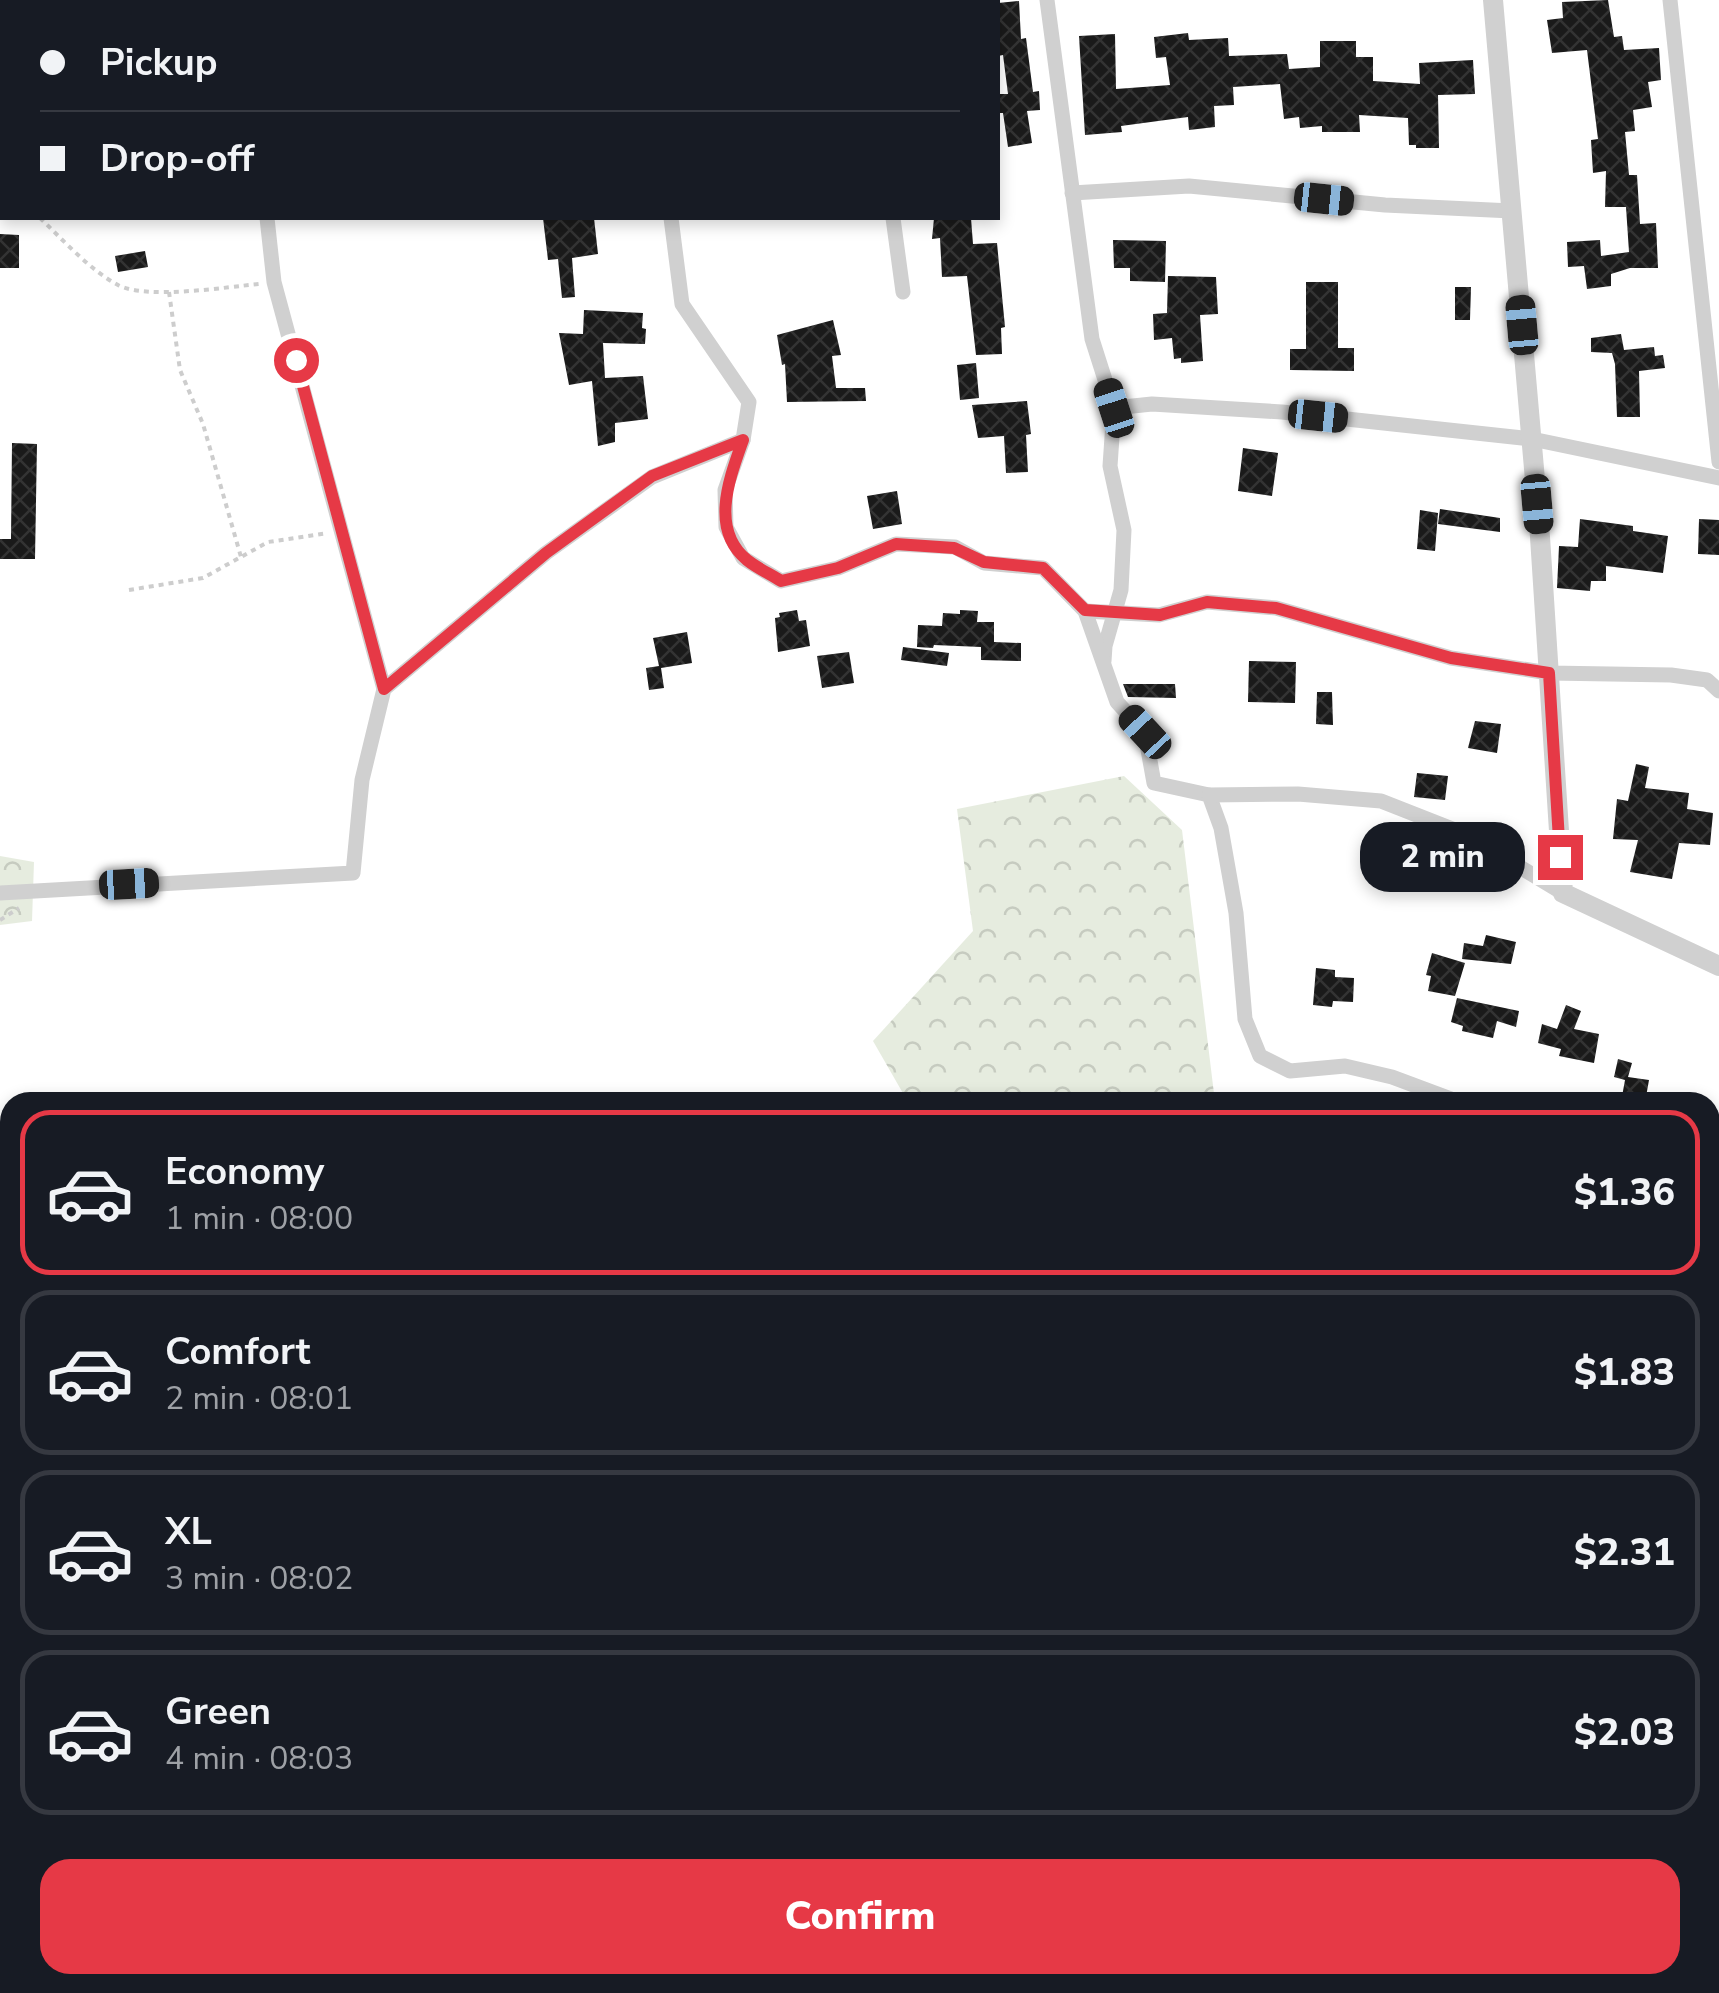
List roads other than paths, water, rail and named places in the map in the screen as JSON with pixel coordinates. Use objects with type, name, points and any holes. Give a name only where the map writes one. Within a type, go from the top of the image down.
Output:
[{"type":"street","points":[[1047,0],[1092,340],[1114,408],[1110,466],[1124,530],[1122,590],[1105,646],[1104,664]]},
{"type":"street","points":[[1493,0],[1532,438],[1563,894]]},
{"type":"street","points":[[1670,0],[1719,462]]},
{"type":"street","points":[[1072,193],[1188,186],[1385,205],[1512,211]]},
{"type":"street","points":[[0,893],[352,873],[362,780],[384,689],[274,282],[267,220]]},
{"type":"street","points":[[671,220],[682,304],[749,402],[743,440],[725,490],[726,527],[743,558],[781,581],[838,568],[896,544],[954,548],[984,562],[1043,568],[1085,610],[1118,702],[1145,732],[1154,783],[1209,795],[1298,794],[1381,801],[1465,834],[1563,894],[1719,966]]},
{"type":"street","points":[[893,220],[903,292]]},
{"type":"street","points":[[1114,408],[1152,404],[1282,412],[1532,438],[1719,478]]},
{"type":"street","points":[[384,689],[546,553],[652,476],[743,440]]},
{"type":"street","points":[[1085,610],[1160,615],[1207,602],[1276,608],[1451,658],[1549,673],[1671,675],[1706,680],[1719,691]]},
{"type":"street","points":[[1209,795],[1221,828],[1236,913],[1245,1019],[1260,1056],[1290,1071],[1345,1066],[1392,1076],[1433,1092]]}]
